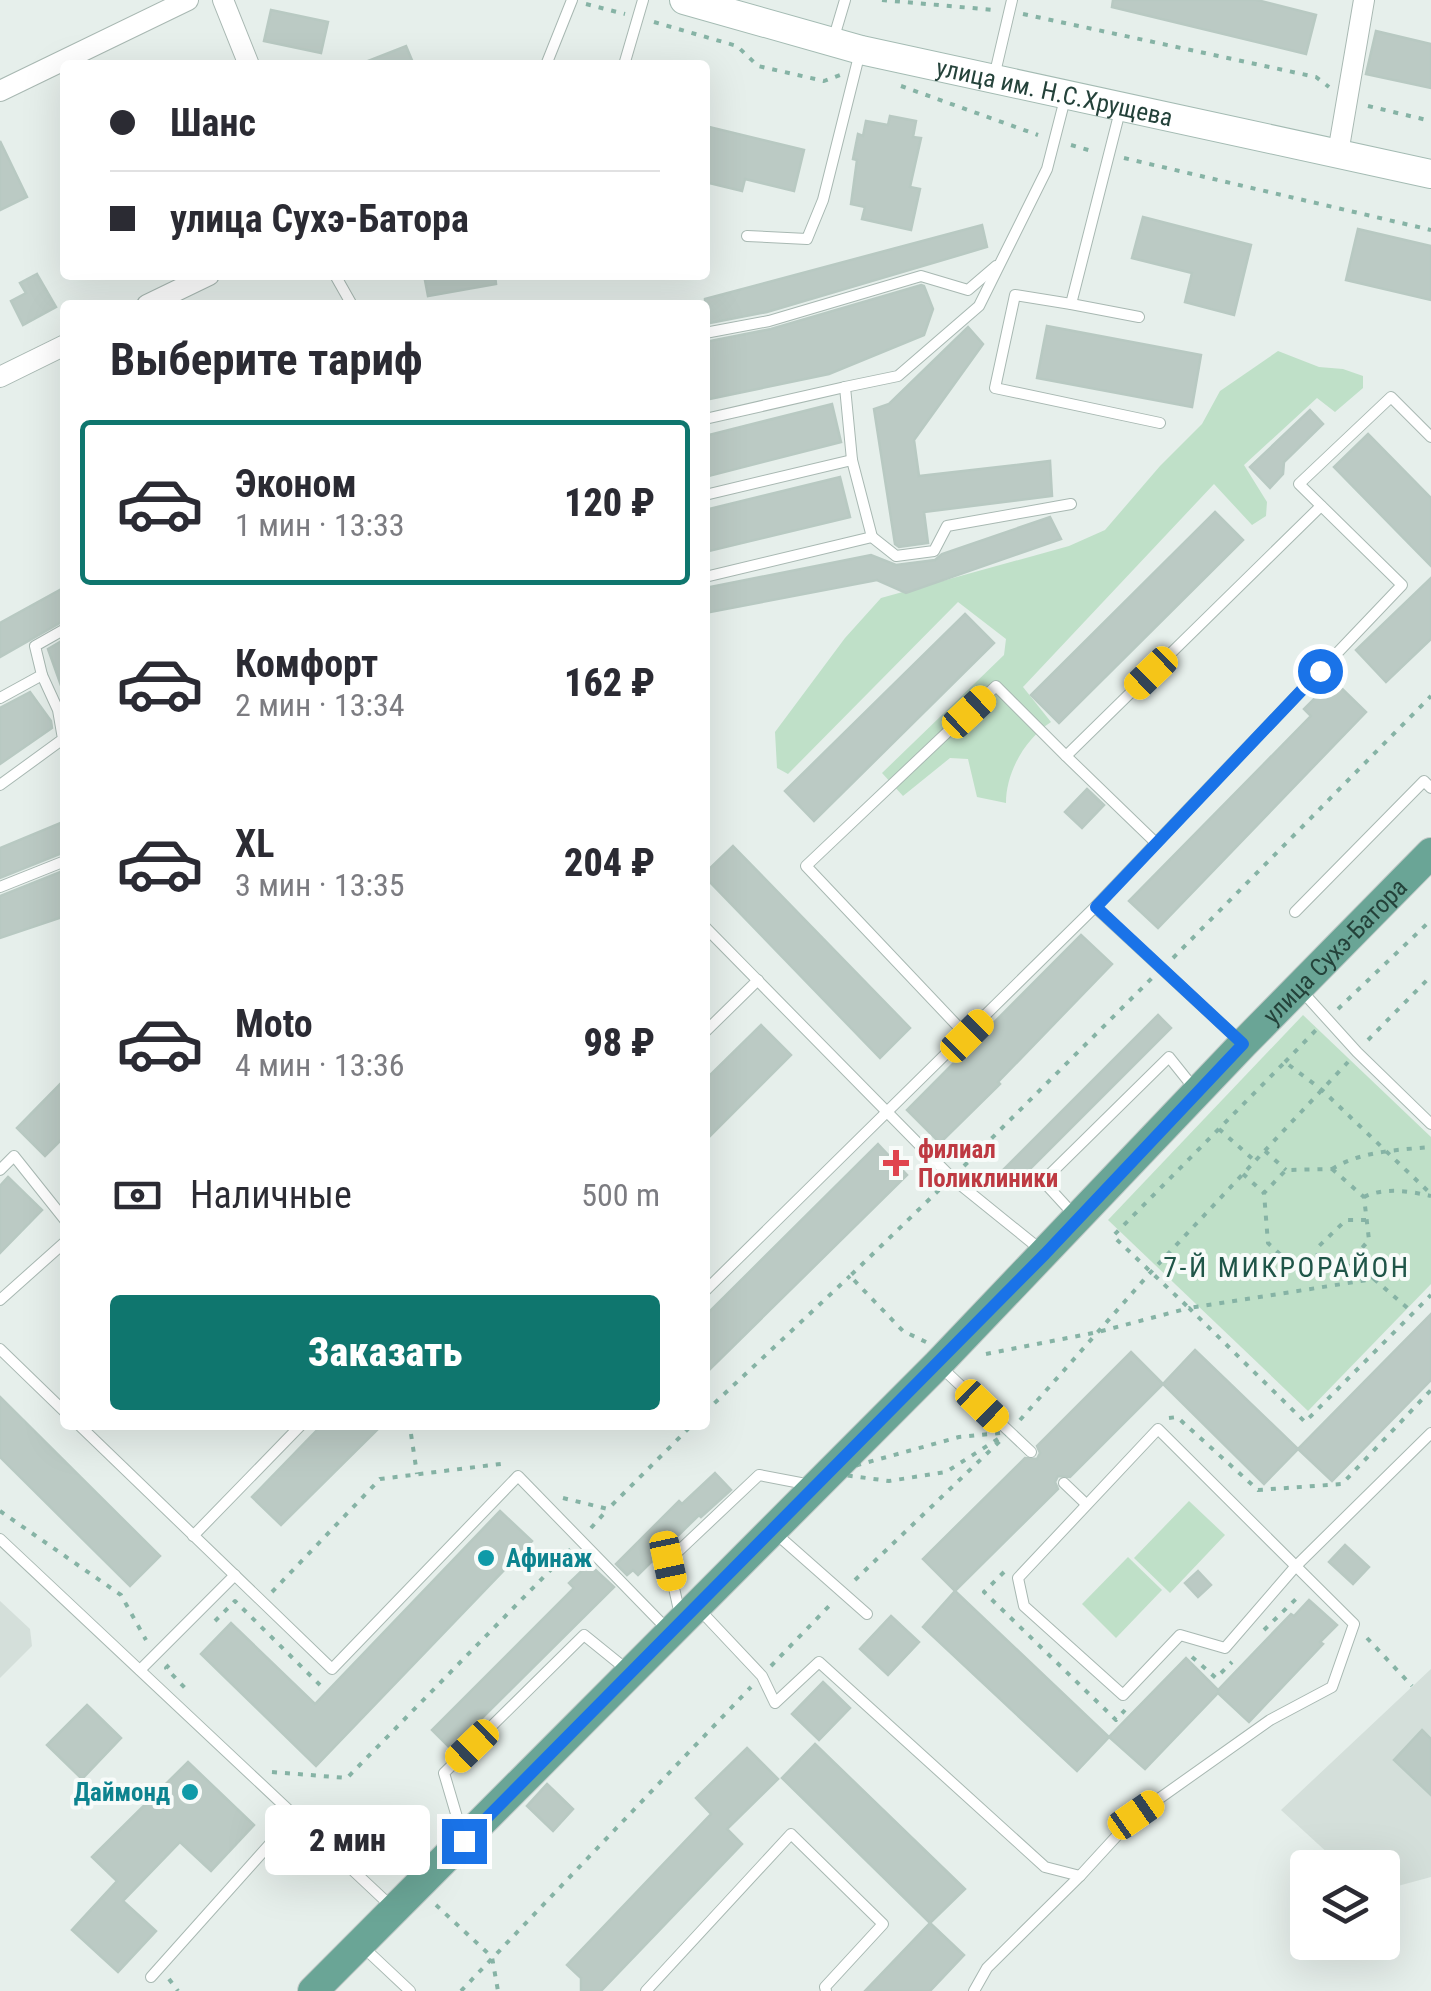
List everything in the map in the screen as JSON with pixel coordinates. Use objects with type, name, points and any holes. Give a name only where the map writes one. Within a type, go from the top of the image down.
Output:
[{"type":"main road","name":"улица им. Н.С.Хрущева","points":[[684,0],[832,43],[858,60],[994,78],[1431,174]]},
{"type":"main road","name":"улица Сухэ-Батора","points":[[314,1991],[938,1364],[1431,853]]},
{"type":"street","points":[[63,60],[188,0]]},
{"type":"street","points":[[223,0],[248,60]]},
{"type":"street","points":[[1338,154],[1364,0]]},
{"type":"street","points":[[0,90],[60,61]]},
{"type":"street","points":[[157,300],[199,280]]},
{"type":"street","points":[[0,377],[60,347]]},
{"type":"lane","points":[[548,60],[572,0]]},
{"type":"lane","points":[[625,60],[643,0]]},
{"type":"lane","points":[[832,43],[845,0]]},
{"type":"lane","points":[[994,78],[1011,6]]},
{"type":"lane","points":[[747,236],[807,238],[823,200],[858,60]]},
{"type":"lane","points":[[710,418],[898,376],[979,306],[1047,169],[1067,94]]},
{"type":"lane","points":[[1071,304],[1122,106]]},
{"type":"lane","points":[[710,333],[921,276],[968,290],[1000,263]]},
{"type":"lane","points":[[1139,317],[1015,295],[995,388],[1160,423]]},
{"type":"lane","points":[[846,387],[852,460],[872,537],[896,556],[934,552],[947,526],[1072,504]]},
{"type":"lane","points":[[710,1286],[1096,907],[1402,585],[1298,484],[1391,397],[1431,437]]},
{"type":"lane","points":[[710,494],[852,460]]},
{"type":"lane","points":[[1066,756],[1321,506]]},
{"type":"lane","points":[[710,576],[872,537]]},
{"type":"lane","points":[[60,632],[35,646],[42,675],[60,706]]},
{"type":"lane","points":[[0,698],[42,675]]},
{"type":"lane","points":[[967,1036],[806,866],[996,686],[1156,844]]},
{"type":"lane","points":[[0,785],[60,741]]},
{"type":"lane","points":[[1294,912],[1424,781],[1431,788]]},
{"type":"lane","points":[[0,887],[60,863]]},
{"type":"lane","points":[[1096,907],[1243,1044]]},
{"type":"lane","points":[[710,932],[952,1178],[1045,1254]]},
{"type":"lane","points":[[710,1027],[758,980]]},
{"type":"lane","points":[[1299,988],[1431,1124]]},
{"type":"lane","points":[[1078,1219],[1043,1181],[1169,1057],[1197,1092]]},
{"type":"lane","points":[[0,1170],[14,1156],[60,1214]]},
{"type":"lane","points":[[0,1300],[60,1246]]},
{"type":"lane","points":[[0,1349],[60,1407]]},
{"type":"lane","points":[[938,1364],[1031,1452]]},
{"type":"lane","points":[[974,1991],[987,1968],[1136,1815],[1270,1720],[1332,1688],[1354,1624],[1295,1566],[1158,1428],[1018,1578],[1024,1606],[1123,1695],[1180,1635],[1226,1648],[1295,1566],[1431,1433]]},
{"type":"lane","points":[[83,1430],[332,1669],[518,1476],[683,1620],[762,1676],[775,1703],[819,1662],[1045,1867],[1080,1876]]},
{"type":"lane","points":[[193,1536],[296,1430]]},
{"type":"lane","points":[[683,1620],[668,1561],[758,1475],[823,1479]]},
{"type":"lane","points":[[1064,1483],[1086,1504]]},
{"type":"lane","points":[[772,1530],[867,1614]]},
{"type":"lane","points":[[0,1539],[395,1909]]},
{"type":"lane","points":[[140,1670],[235,1575]]},
{"type":"lane","points":[[464,1841],[444,1773],[584,1635],[631,1673]]},
{"type":"lane","points":[[151,1977],[294,1817]]},
{"type":"lane","points":[[646,1991],[792,1834],[884,1924],[825,1987],[826,1991]]},
{"type":"lane","points":[[360,1944],[410,1991]]},
{"type":"path","points":[[572,0],[736,46],[758,66],[824,80],[858,60],[1054,142],[1431,230]]},
{"type":"path","points":[[882,0],[1011,6],[1316,77],[1347,100],[1431,122]]},
{"type":"path","points":[[1374,1279],[1189,1308],[1113,1236],[1327,1019],[1431,920]]},
{"type":"path","points":[[461,1991],[843,1592],[1009,1432],[1150,1273],[1431,976]]},
{"type":"path","points":[[1285,1062],[1322,1090],[1431,1195]]},
{"type":"path","points":[[1219,1128],[1256,1160]]},
{"type":"path","points":[[1264,1193],[1286,1170],[1332,1168],[1385,1151],[1431,1147]]},
{"type":"path","points":[[1265,1151],[1286,1170]]},
{"type":"path","points":[[1243,1174],[1264,1193],[1268,1243],[1297,1270],[1342,1271],[1368,1240],[1364,1197],[1332,1168]]},
{"type":"path","points":[[1364,1197],[1375,1192],[1431,1195]]},
{"type":"path","points":[[1317,1270],[1318,1247],[1346,1220],[1366,1220]]},
{"type":"path","points":[[1353,1258],[1413,1314]]},
{"type":"path","points":[[710,1407],[850,1276]]},
{"type":"path","points":[[1163,1419],[1178,1416],[1258,1490],[1342,1484],[1431,1390]]},
{"type":"path","points":[[823,1479],[959,1437],[1009,1432]]},
{"type":"path","points":[[823,1479],[888,1481],[946,1472],[1009,1432]]},
{"type":"path","points":[[411,1434],[418,1474]]},
{"type":"path","points":[[0,1511],[121,1595],[154,1656]]},
{"type":"path","points":[[1010,1564],[984,1592],[1116,1720],[1129,1706]]},
{"type":"path","points":[[1257,1637],[1312,1582]]},
{"type":"path","points":[[1354,1624],[1412,1686]]},
{"type":"path","points":[[1184,1650],[1216,1678],[1243,1651]]},
{"type":"path","points":[[418,1888],[492,1957],[498,1991]]},
{"type":"shaded area","points":[[0,1601],[30,1629],[32,1646],[0,1678]]},
{"type":"shaded area","points":[[1431,1669],[1431,1877],[1400,1885],[1400,1850],[1325,1850],[1281,1810]]},
{"type":"green space","points":[[1278,351],[1319,367],[1363,376],[1363,388],[1335,412],[1317,398],[1244,465],[1267,502],[1266,516],[1252,525],[1214,484],[1023,687],[1051,722],[1033,737],[1019,757],[1009,780],[1006,803],[977,797],[968,759],[950,758],[903,796],[882,773],[1004,655],[1006,639],[958,602],[788,774],[777,768],[775,732],[845,638],[881,598],[1069,546],[1105,530],[1202,424],[1220,391]]},
{"type":"green space","points":[[1303,1015],[1431,1137],[1431,1284],[1308,1411],[1108,1220]]},
{"type":"green space","points":[[1189,1501],[1225,1535],[1170,1593],[1134,1558]]},
{"type":"green space","points":[[1128,1557],[1162,1590],[1116,1638],[1082,1604]]},
{"type":"building","points":[[1113,0],[1257,0],[1316,15],[1306,54],[1112,7]]},
{"type":"building","points":[[271,10],[328,22],[321,53],[264,41]]},
{"type":"building","points":[[1376,31],[1431,44],[1431,88],[1366,74]]},
{"type":"building","points":[[406,46],[412,60],[370,60]]},
{"type":"building","points":[[890,116],[916,121],[913,137],[921,138],[910,187],[920,189],[911,230],[862,219],[865,207],[851,204],[858,134],[863,136],[866,121],[888,125]]},
{"type":"building","points":[[710,127],[804,150],[794,191],[745,179],[742,191],[710,183]]},
{"type":"building","points":[[0,141],[27,197],[0,210]]},
{"type":"building","points":[[1143,217],[1251,245],[1234,315],[1185,302],[1192,273],[1132,258]]},
{"type":"building","points":[[982,225],[987,247],[767,312],[710,323],[710,300],[705,299]]},
{"type":"building","points":[[1358,229],[1431,246],[1431,300],[1346,280]]},
{"type":"building","points":[[37,274],[56,307],[23,325],[11,301],[26,293],[20,283]]},
{"type":"building","points":[[425,280],[496,280],[496,284],[428,296]]},
{"type":"building","points":[[921,285],[933,309],[924,335],[829,374],[710,399],[710,341],[771,329]]},
{"type":"building","points":[[1047,326],[1201,355],[1192,407],[1037,378]]},
{"type":"building","points":[[968,327],[983,344],[914,440],[919,476],[1050,461],[1052,496],[924,512],[928,543],[899,547],[895,544],[874,409],[889,404]]},
{"type":"building","points":[[832,404],[841,442],[710,476],[710,435]]},
{"type":"building","points":[[1310,410],[1323,424],[1284,462],[1283,474],[1270,488],[1250,467]]},
{"type":"building","points":[[1368,434],[1431,498],[1431,566],[1334,467]]},
{"type":"building","points":[[840,477],[850,517],[710,551],[710,509]]},
{"type":"building","points":[[1215,512],[1243,540],[1059,723],[1031,695]]},
{"type":"building","points":[[1050,517],[1061,539],[906,593],[877,580],[710,612],[710,587],[871,555],[896,565],[935,560],[942,554]]},
{"type":"building","points":[[1431,578],[1431,639],[1386,682],[1356,650]]},
{"type":"building","points":[[60,590],[60,623],[0,657],[0,623]]},
{"type":"building","points":[[965,614],[994,643],[814,821],[785,791]]},
{"type":"building","points":[[60,642],[60,683],[48,649]]},
{"type":"building","points":[[1333,680],[1366,712],[1158,928],[1129,901],[1311,716],[1304,709]]},
{"type":"building","points":[[30,692],[52,728],[0,764],[0,708]]},
{"type":"building","points":[[1087,789],[1104,805],[1082,828],[1065,812]]},
{"type":"building","points":[[60,823],[60,854],[0,878],[0,848]]},
{"type":"building","points":[[733,846],[910,1028],[880,1058],[710,882],[710,868]]},
{"type":"building","points":[[60,872],[60,918],[0,938],[0,896]]},
{"type":"building","points":[[1081,935],[1112,964],[940,1143],[907,1110]]},
{"type":"building","points":[[1158,1015],[1171,1028],[1010,1189],[997,1176]]},
{"type":"building","points":[[761,1025],[791,1055],[710,1136],[710,1075]]},
{"type":"building","points":[[60,1084],[60,1141],[45,1156],[17,1128]]},
{"type":"building","points":[[878,1144],[907,1175],[710,1369],[710,1311]]},
{"type":"building","points":[[8,1177],[42,1210],[0,1253],[0,1186]]},
{"type":"building","points":[[1431,1314],[1431,1380],[1332,1481],[1298,1449]]},
{"type":"building","points":[[1195,1350],[1298,1449],[1264,1484],[1163,1384]]},
{"type":"building","points":[[1131,1352],[1163,1384],[1070,1477],[1058,1476],[1058,1489],[955,1591],[923,1559],[1025,1458],[1037,1459],[1037,1446]]},
{"type":"building","points":[[0,1397],[160,1556],[130,1586],[0,1457]]},
{"type":"building","points":[[317,1430],[377,1430],[281,1525],[252,1497]]},
{"type":"building","points":[[715,1473],[731,1490],[699,1515],[638,1575],[633,1570],[627,1575],[616,1564],[679,1501],[682,1504]]},
{"type":"building","points":[[500,1511],[532,1541],[316,1766],[201,1654],[231,1623],[315,1704]]},
{"type":"building","points":[[1345,1545],[1369,1567],[1353,1584],[1329,1562]]},
{"type":"building","points":[[589,1564],[614,1587],[451,1749],[432,1730],[574,1588],[569,1583]]},
{"type":"building","points":[[1198,1571],[1211,1585],[1198,1597],[1185,1583]]},
{"type":"building","points":[[955,1591],[1109,1737],[1077,1771],[923,1627]]},
{"type":"building","points":[[1309,1600],[1337,1625],[1249,1722],[1218,1693],[1145,1769],[1109,1737],[1186,1658],[1218,1690]]},
{"type":"building","points":[[891,1616],[919,1642],[888,1675],[860,1649]]},
{"type":"building","points":[[823,1682],[850,1708],[819,1740],[792,1714]]},
{"type":"building","points":[[87,1705],[121,1738],[82,1779],[47,1745]]},
{"type":"building","points":[[1422,1730],[1431,1739],[1431,1795],[1394,1760]]},
{"type":"building","points":[[815,1744],[965,1889],[930,1923],[782,1778]]},
{"type":"building","points":[[747,1748],[778,1779],[727,1829],[742,1844],[601,1991],[581,1991],[581,1978],[567,1965],[711,1814],[696,1798]]},
{"type":"building","points":[[188,1762],[254,1825],[211,1871],[180,1842],[123,1901],[156,1931],[118,1972],[72,1930],[117,1881],[92,1857]]},
{"type":"building","points":[[547,1784],[573,1809],[553,1831],[527,1806]]},
{"type":"building","points":[[930,1923],[964,1955],[930,1991],[865,1991]]},
{"type":"place","name":"филиал Поликлиники","points":[[896,1163]]},
{"type":"place","name":"Афинаж","points":[[486,1558]]},
{"type":"place","name":"Даймонд","points":[[190,1792]]},
{"type":"district","name":"7-Й МИКРОРАЙОН","points":[[1287,1267]]},
{"type":"route","points":[[464,1841],[1045,1254],[1243,1044],[1096,907],[1320,671]]}]
